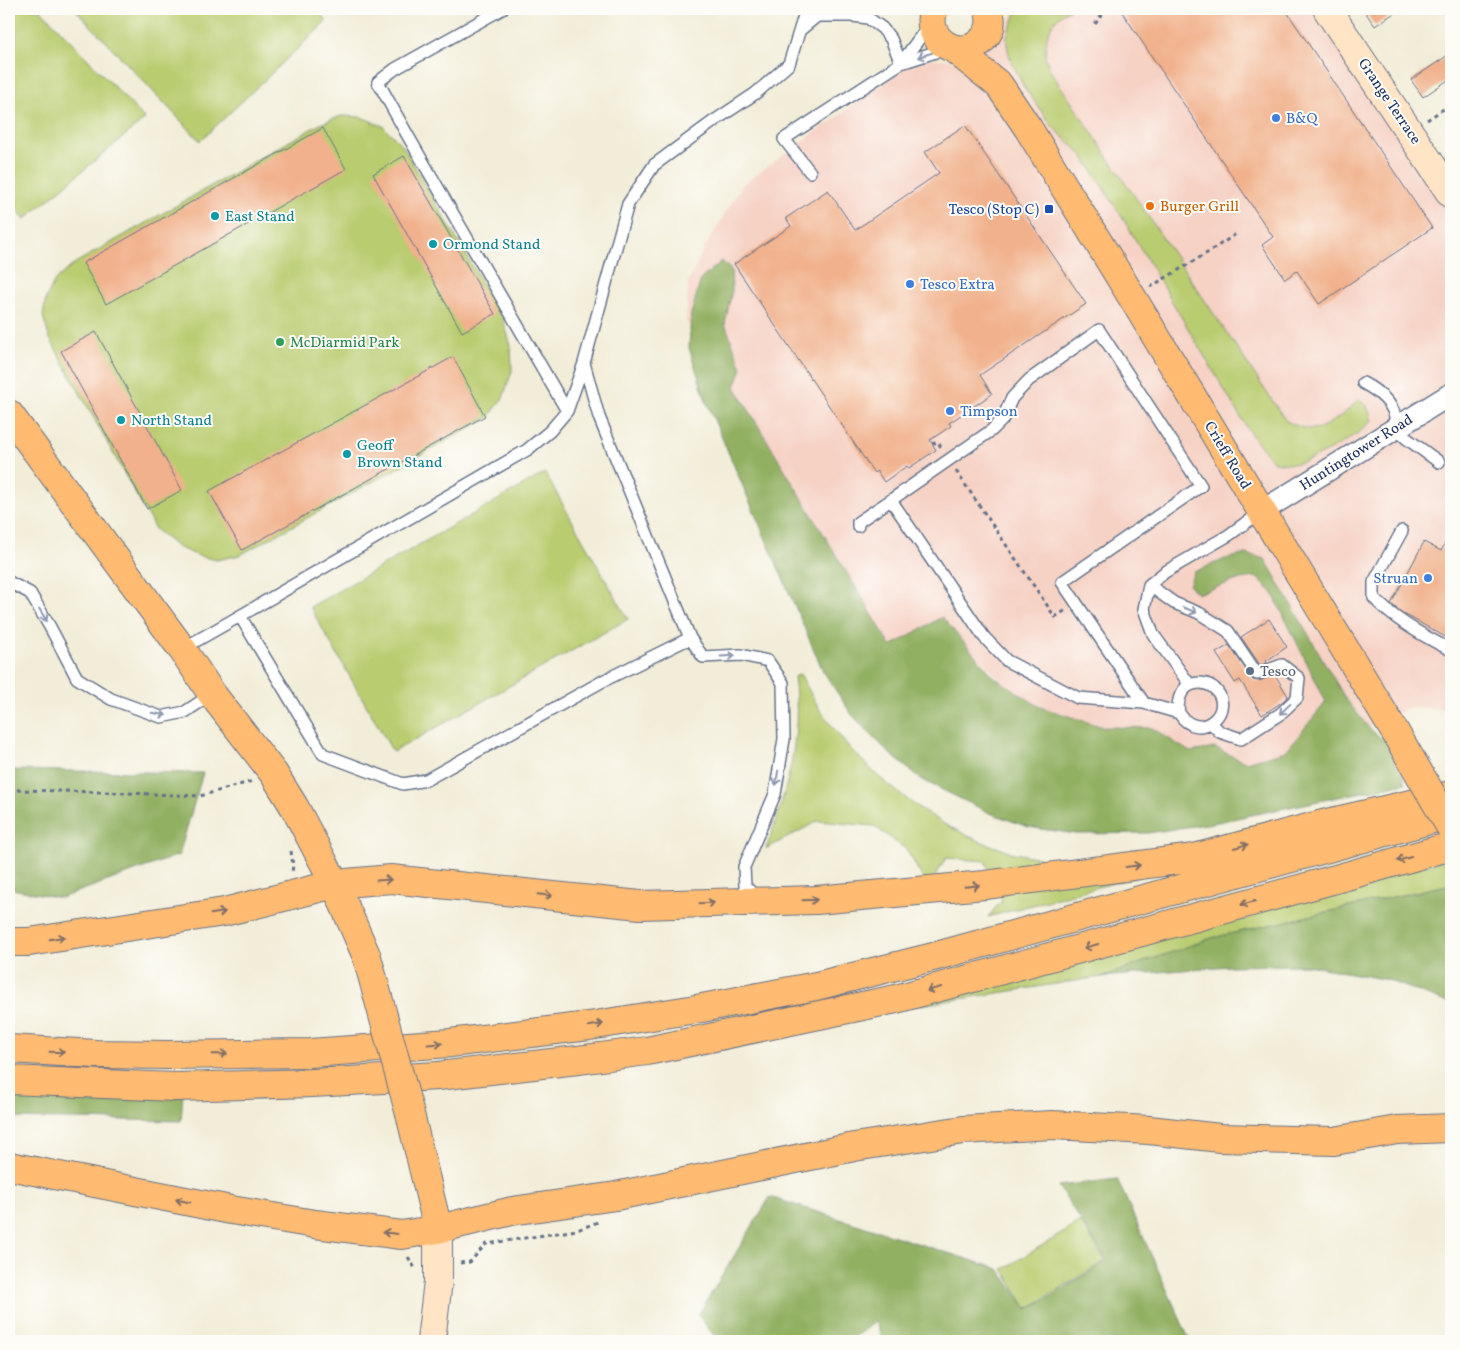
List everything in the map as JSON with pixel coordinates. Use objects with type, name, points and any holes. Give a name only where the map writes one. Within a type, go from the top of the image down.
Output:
[{"type":"main road","name":"Crieff Road","points":[[933,15],[934,31],[938,39],[999,85],[1028,128],[1262,511],[1451,828]]},
{"type":"main road","name":"Crieff Road","points":[[991,17],[999,85]]},
{"type":"main road","points":[[952,48],[968,49],[980,44],[991,17]]},
{"type":"main road","points":[[9,414],[182,650],[212,694],[274,774],[295,808],[335,884],[367,956],[410,1114],[438,1229]]},
{"type":"main road","points":[[9,942],[29,942],[224,912],[335,884],[391,879],[640,905],[816,900],[985,885],[1194,858],[1324,824],[1451,795]]},
{"type":"main road","points":[[9,1049],[96,1054],[167,1055],[310,1053],[450,1043],[589,1026],[702,1008],[816,986],[933,957],[1451,814]]},
{"type":"main road","points":[[9,1080],[175,1087],[312,1082],[438,1076],[647,1051],[896,1000],[1451,846]]},
{"type":"main road","points":[[1397,1130],[1451,1112]]},
{"type":"main road","points":[[9,1166],[231,1210],[315,1224],[402,1235],[512,1212],[616,1196],[854,1147],[963,1130],[1052,1125],[1149,1130],[1220,1138],[1334,1141],[1397,1130],[1451,1128]]},
{"type":"street","name":"Grange Terrace","points":[[1327,9],[1451,194]]},
{"type":"street","name":"Huntingtower Road","points":[[1262,511],[1451,394]]},
{"type":"street","points":[[431,1341],[438,1266],[438,1229]]},
{"type":"lane","points":[[502,9],[395,69],[378,82],[566,411]]},
{"type":"lane","points":[[182,650],[527,450],[550,431],[566,411],[584,363],[628,204],[654,165],[756,93],[789,64],[804,16],[804,9]]},
{"type":"lane","points":[[901,63],[933,15]]},
{"type":"lane","points":[[800,30],[817,16],[868,18],[882,28],[891,40],[901,63]]},
{"type":"lane","points":[[810,172],[784,139],[901,63],[952,48]]},
{"type":"lane","points":[[858,526],[858,522],[992,430],[1002,420],[1012,398],[1028,380],[1099,330],[1201,486],[1062,582],[1144,703]]},
{"type":"lane","points":[[584,363],[598,417],[690,638],[703,657],[741,655],[768,662],[783,683],[784,739],[775,794],[744,867],[745,886],[761,901]]},
{"type":"lane","points":[[1363,383],[1373,388],[1389,404],[1395,416],[1395,428],[1440,462]]},
{"type":"lane","points":[[890,500],[984,637],[1007,661],[1078,698],[1144,703],[1179,713]]},
{"type":"lane","points":[[1190,685],[1153,634],[1144,609],[1149,585],[1166,572],[1229,535],[1262,511]]},
{"type":"lane","points":[[1402,531],[1374,582],[1374,598],[1384,609],[1432,641],[1451,650]]},
{"type":"lane","points":[[9,582],[30,593],[77,678],[110,699],[161,717],[185,712],[212,694]]},
{"type":"lane","points":[[1149,585],[1174,604],[1199,613],[1228,631],[1257,674],[1282,666],[1298,678],[1297,698],[1280,714],[1241,739],[1220,732],[1211,723]]},
{"type":"lane","points":[[240,616],[323,754],[403,784],[426,780],[603,681],[690,638]]},
{"type":"lane","points":[[1203,683],[1211,686],[1219,694],[1221,704],[1219,714],[1211,723],[1200,726],[1193,725],[1182,718],[1179,713],[1178,700],[1182,691],[1190,685],[1203,683]]},
{"type":"path","points":[[1095,24],[1106,9]]},
{"type":"path","points":[[1410,131],[1451,104]]},
{"type":"path","points":[[1132,297],[1236,234]]},
{"type":"path","points":[[932,444],[938,442],[1055,617],[1077,603]]},
{"type":"path","points":[[9,791],[200,796],[253,781]]},
{"type":"path","points":[[438,1266],[470,1262],[486,1244],[577,1230],[602,1221]]},
{"type":"shaded area","points":[[1015,9],[1316,9],[1451,211],[1451,721],[1445,709],[1410,707],[1306,758],[1265,771],[1037,717],[944,623],[890,656],[686,321],[688,282],[705,247],[743,184],[919,58],[956,60],[1000,39]]},
{"type":"green space","points":[[9,9],[40,9],[145,119],[25,219],[9,200]]},
{"type":"green space","points":[[75,9],[316,9],[327,21],[200,141]]},
{"type":"green space","points":[[1018,9],[1070,9],[1052,24],[1047,37],[1045,57],[1051,72],[1286,421],[1300,427],[1316,429],[1336,419],[1360,399],[1367,406],[1372,420],[1358,433],[1327,451],[1298,463],[1286,464],[1274,462],[1250,433],[1122,217],[1083,156],[1051,125],[1024,87],[1009,56],[1006,38]]},
{"type":"green space","name":"McDiarmid Park","points":[[341,116],[361,117],[383,126],[403,146],[503,319],[511,346],[512,371],[503,398],[488,418],[240,555],[217,560],[199,556],[177,547],[155,529],[49,337],[43,316],[46,298],[56,279],[77,262],[320,124]]},
{"type":"green space","points":[[722,261],[731,270],[732,290],[725,324],[742,368],[735,387],[891,646],[942,617],[994,677],[1040,707],[1103,727],[1152,728],[1190,752],[1215,748],[1245,762],[1286,751],[1326,702],[1272,592],[1256,577],[1240,579],[1197,594],[1189,585],[1194,572],[1225,559],[1246,554],[1265,559],[1345,698],[1368,727],[1389,745],[1406,783],[1213,823],[1148,833],[1076,834],[1028,827],[990,813],[922,780],[889,753],[852,715],[823,671],[706,401],[689,348],[691,314],[701,279]]},
{"type":"green space","points":[[545,473],[628,619],[393,752],[310,607]]},
{"type":"green space","points":[[800,674],[820,710],[845,743],[880,778],[912,803],[946,825],[977,840],[1010,852],[1064,863],[1292,834],[988,917],[1002,900],[985,861],[946,858],[928,888],[907,850],[874,826],[818,821],[766,849],[780,807],[791,764],[796,721],[794,677]]},
{"type":"green space","points":[[9,770],[203,773],[179,855],[61,898],[9,890]]},
{"type":"green space","points":[[1451,858],[1451,884],[1212,938],[1101,977],[844,1017]]},
{"type":"green space","points":[[1451,884],[1451,1001],[1445,1002],[1388,980],[1307,965],[1229,966],[1101,977],[1212,938]]},
{"type":"green space","points":[[9,1084],[183,1094],[181,1121],[9,1118]]},
{"type":"green space","points":[[1117,1179],[1190,1341],[884,1341],[875,1322],[849,1341],[718,1341],[698,1315],[770,1197],[999,1269],[1027,1309],[1050,1297],[1107,1261],[1058,1186]]},
{"type":"green space","points":[[1081,1222],[1105,1261],[1027,1309],[1003,1269]]},
{"type":"building","name":"B&Q","points":[[1120,9],[1285,9],[1432,228],[1319,304],[1297,271],[1285,279],[1262,245],[1273,237]]},
{"type":"building","points":[[1363,9],[1400,9],[1375,26]]},
{"type":"building","points":[[1451,53],[1451,78],[1423,97],[1411,80]]},
{"type":"building","name":"Tesco Extra","points":[[965,125],[1086,304],[980,375],[992,394],[949,423],[951,426],[930,440],[936,450],[909,468],[907,466],[884,482],[877,471],[874,473],[734,264],[791,226],[786,218],[828,190],[855,230],[939,173],[925,152]]},
{"type":"building","name":"East Stand","points":[[323,128],[346,169],[106,304],[83,263]]},
{"type":"building","name":"Ormond Stand","points":[[404,156],[495,314],[462,332],[373,174]]},
{"type":"building","name":"North Stand","points":[[96,332],[182,490],[147,509],[61,351]]},
{"type":"building","name":"Geoff Brown Stand","points":[[453,357],[485,416],[242,550],[209,491]]},
{"type":"building","name":"Struan","points":[[1451,532],[1451,640],[1404,614],[1391,604],[1424,542],[1441,551]]},
{"type":"building","points":[[1269,619],[1287,647],[1266,661],[1267,663],[1260,665],[1241,637]]},
{"type":"building","points":[[1229,645],[1253,680],[1259,681],[1275,675],[1288,696],[1262,715],[1240,680],[1235,683],[1216,653]]},
{"type":"place","name":"B&Q","points":[[1276,118]]},
{"type":"place","name":"Burger Grill","points":[[1150,206]]},
{"type":"place","name":"Tesco (Stop C)","points":[[1049,209]]},
{"type":"place","name":"East Stand","points":[[215,216]]},
{"type":"place","name":"Ormond Stand","points":[[433,244]]},
{"type":"place","name":"Tesco Extra","points":[[910,284]]},
{"type":"place","name":"McDiarmid Park","points":[[280,342]]},
{"type":"place","name":"Timpson","points":[[950,411]]},
{"type":"place","name":"North Stand","points":[[121,420]]},
{"type":"place","name":"Geoff Brown Stand","points":[[347,454]]},
{"type":"place","name":"Struan","points":[[1428,578]]},
{"type":"place","name":"Tesco","points":[[1250,671]]}]
